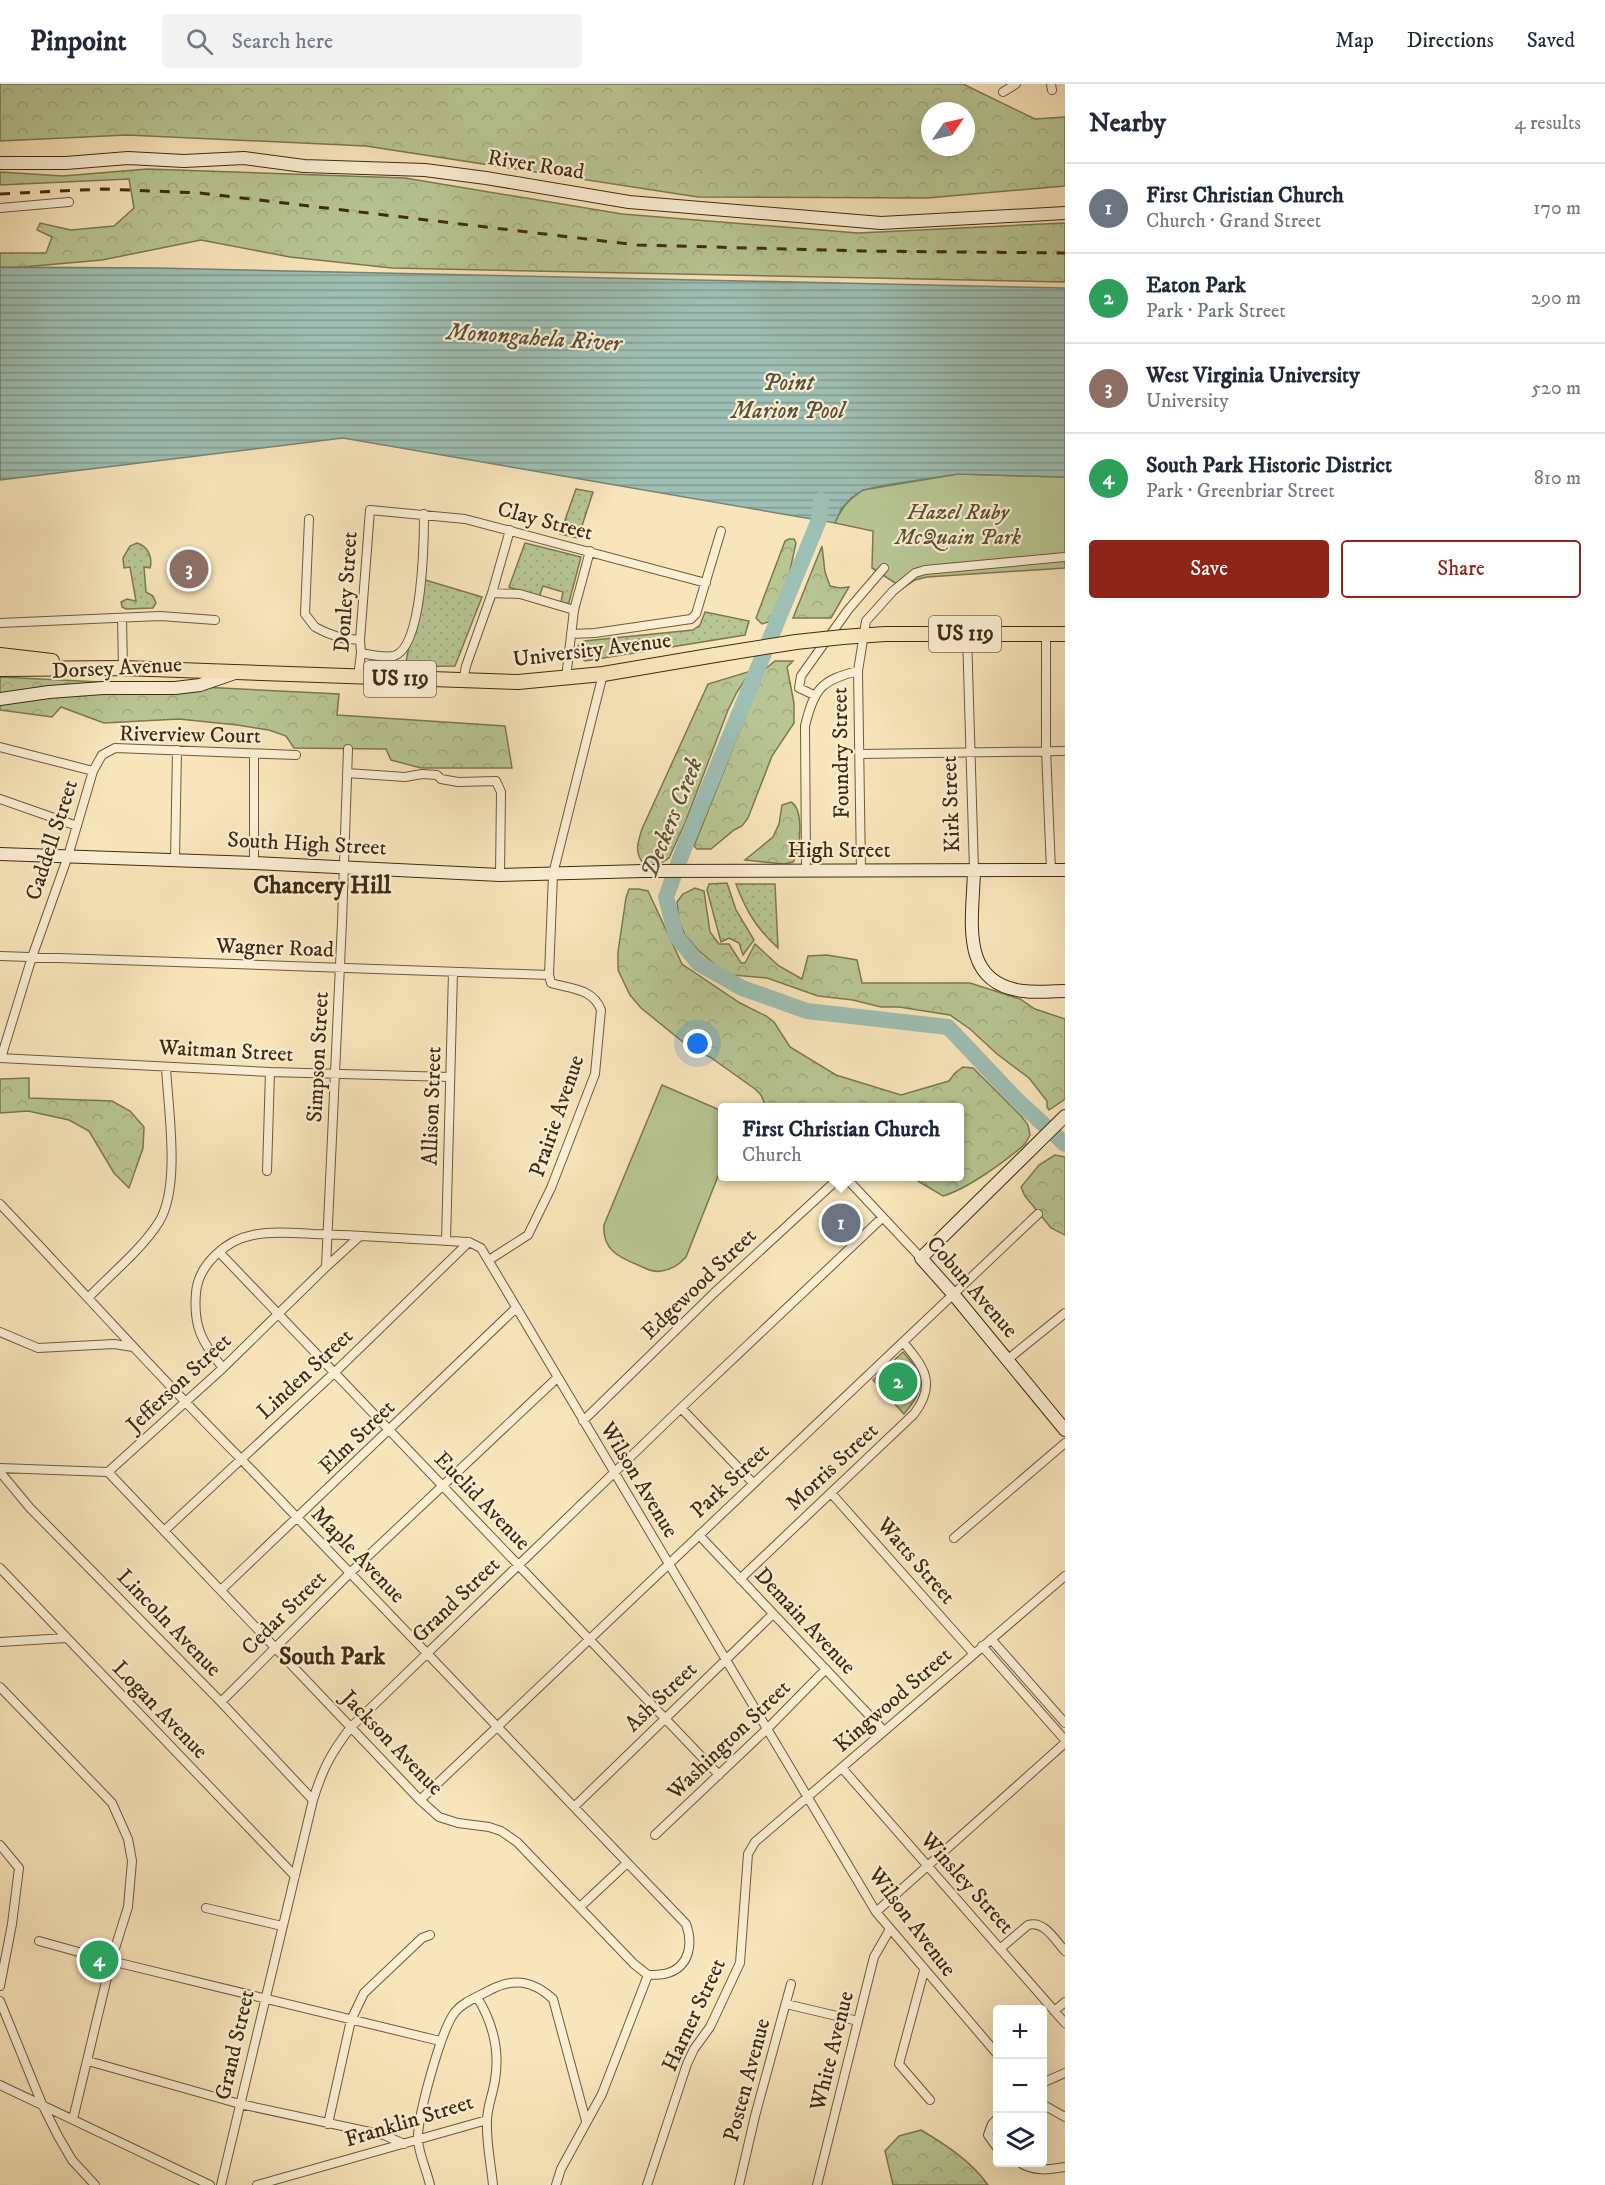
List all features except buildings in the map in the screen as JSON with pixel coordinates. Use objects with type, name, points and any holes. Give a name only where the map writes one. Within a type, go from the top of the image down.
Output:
[{"type":"main road","name":"University Avenue","points":[[0,656],[123,668],[518,682],[603,674],[796,642],[864,635],[1065,634]]},
{"type":"main road","name":"University Avenue","points":[[0,669],[123,668]]},
{"type":"street","points":[[1003,93],[1016,84]]},
{"type":"street","name":"River Road","points":[[0,163],[66,163],[128,158],[184,161],[244,158],[304,166],[425,170],[486,177],[629,202],[881,223],[1065,213]]},
{"type":"street","points":[[0,208],[69,202]]},
{"type":"street","name":"Clay Street","points":[[370,510],[465,519],[706,583]]},
{"type":"street","name":"Donley Street","points":[[358,677],[370,510]]},
{"type":"street","points":[[361,653],[394,656],[407,644],[416,616],[422,579],[424,514]]},
{"type":"street","points":[[309,519],[305,614],[315,627],[325,632],[341,638],[360,640]]},
{"type":"street","points":[[463,681],[510,530]]},
{"type":"street","points":[[571,634],[595,633],[691,619],[696,614],[721,531]]},
{"type":"street","points":[[566,678],[574,610],[590,552]]},
{"type":"street","name":"Foundry Street","points":[[861,871],[858,670],[866,621],[892,591],[915,573],[925,570],[1065,557]]},
{"type":"street","points":[[814,695],[799,688],[801,676],[848,610],[884,568]]},
{"type":"street","points":[[492,593],[520,594],[574,610]]},
{"type":"street","points":[[0,623],[160,616],[214,620]]},
{"type":"street","points":[[122,618],[123,668]]},
{"type":"street","name":"Kirk Street","points":[[967,634],[974,870],[972,928],[977,964],[992,981],[1007,988],[1024,991],[1065,991]]},
{"type":"street","points":[[1046,634],[1046,750],[1051,870]]},
{"type":"street","points":[[806,863],[805,726],[814,695],[821,686],[830,680],[858,670]]},
{"type":"street","name":"Dorsey Avenue","points":[[0,699],[28,694],[103,688],[175,688],[200,685],[235,673]]},
{"type":"street","points":[[549,975],[553,874],[603,674]]},
{"type":"street","points":[[0,747],[93,771]]},
{"type":"street","name":"Riverview Court","points":[[93,771],[102,755],[115,748],[296,755]]},
{"type":"street","name":"Simpson Street","points":[[328,1234],[348,749]]},
{"type":"street","points":[[176,860],[177,750]]},
{"type":"street","points":[[860,754],[1065,751]]},
{"type":"street","points":[[254,754],[254,863]]},
{"type":"street","name":"Caddell Street","points":[[0,1058],[32,957],[68,856],[93,771]]},
{"type":"street","points":[[347,773],[405,777],[422,774],[437,775],[441,779],[458,783],[496,781],[501,792],[500,875]]},
{"type":"street","points":[[0,799],[77,826]]},
{"type":"street","name":"South High Street","points":[[0,854],[500,875],[613,873]]},
{"type":"street","name":"High Street","points":[[613,873],[1065,870]]},
{"type":"street","name":"Wagner Road","points":[[0,956],[549,975]]},
{"type":"street","name":"Allison Street","points":[[446,1241],[453,972]]},
{"type":"street","name":"Prairie Avenue","points":[[489,1260],[522,1240],[534,1225],[551,1188],[595,1074],[601,1010],[598,1003],[588,992],[551,982],[549,975]]},
{"type":"street","name":"Waitman Street","points":[[0,1058],[270,1072],[450,1077]]},
{"type":"street","points":[[89,1297],[142,1243],[160,1221],[171,1190],[166,1067]]},
{"type":"street","points":[[267,1172],[270,1072]]},
{"type":"street","points":[[921,1258],[1065,1116]]},
{"type":"street","name":"Edgewood Street","points":[[583,1421],[714,1293],[837,1181]]},
{"type":"street","name":"Cobun Avenue","points":[[849,1181],[954,1295],[1065,1430]]},
{"type":"street","name":"Maple Avenue","points":[[0,1204],[89,1297],[185,1403],[428,1653],[686,1924],[690,1946],[686,1960],[667,1974],[648,1975]]},
{"type":"street","name":"Park Street","points":[[420,1800],[1038,1214]]},
{"type":"street","name":"Grand Street","points":[[221,2185],[313,1800],[324,1766],[335,1748],[351,1727],[518,1564],[882,1218]]},
{"type":"street","points":[[223,1368],[210,1352],[196,1321],[197,1286],[203,1272],[219,1252],[235,1240],[254,1234],[328,1234],[469,1242]]},
{"type":"street","points":[[326,1268],[328,1234]]},
{"type":"street","name":"Jefferson Street","points":[[108,1472],[223,1368],[360,1236]]},
{"type":"street","name":"Wilson Avenue","points":[[469,1242],[474,1242],[481,1248],[489,1260],[876,1912],[993,2049]]},
{"type":"street","name":"Linden Street","points":[[164,1531],[469,1242]]},
{"type":"street","name":"Euclid Avenue","points":[[219,1252],[719,1775]]},
{"type":"street","name":"Elm Street","points":[[221,1590],[516,1308]]},
{"type":"street","points":[[1007,1360],[1065,1313]]},
{"type":"street","points":[[0,1332],[38,1348],[114,1344],[133,1347]]},
{"type":"street","name":"Morris Street","points":[[740,1578],[921,1405],[927,1384],[925,1373],[919,1360],[903,1342]]},
{"type":"street","name":"Cedar Street","points":[[221,1702],[350,1573],[557,1378]]},
{"type":"street","points":[[681,1408],[753,1483]]},
{"type":"street","points":[[954,1538],[1065,1443]]},
{"type":"street","points":[[0,1470],[108,1472]]},
{"type":"street","name":"Lincoln Avenue","points":[[0,1470],[30,1508],[221,1702],[313,1800]]},
{"type":"street","name":"Jackson Avenue","points":[[108,1472],[420,1800],[439,1817],[501,1831],[517,1842],[634,1964],[648,1975]]},
{"type":"street","name":"Watts Street","points":[[831,1493],[974,1654]]},
{"type":"street","name":"Demain Avenue","points":[[699,1535],[884,1731]]},
{"type":"street","name":"Logan Avenue","points":[[0,1568],[295,1876]]},
{"type":"street","name":"Kingwood Street","points":[[748,1854],[755,1842],[1065,1576]]},
{"type":"street","name":"Ash Street","points":[[574,1807],[773,1614]]},
{"type":"street","points":[[0,1642],[66,1638]]},
{"type":"street","points":[[991,1639],[1065,1723]]},
{"type":"street","points":[[876,1912],[1065,1741],[982,1646]]},
{"type":"street","name":"Washington Street","points":[[656,1835],[826,1670]]},
{"type":"street","points":[[0,1687],[112,1803],[122,1823],[132,1861],[128,1907],[111,1961],[73,2119]]},
{"type":"street","name":"Winsley Street","points":[[842,1768],[1065,2023]]},
{"type":"street","points":[[0,1845],[19,1868],[12,1924],[0,1986]]},
{"type":"street","name":"Harner Street","points":[[646,2185],[687,2064],[694,2049],[710,2027],[740,1964],[748,1854]]},
{"type":"street","points":[[580,1907],[627,1863]]},
{"type":"street","points":[[206,1908],[282,1926]]},
{"type":"street","points":[[1001,1948],[1028,1925],[1033,1924],[1044,1927],[1065,1951]]},
{"type":"street","name":"White Avenue","points":[[817,2185],[874,1957],[890,1929]]},
{"type":"street","points":[[328,2124],[351,2020],[364,1993],[422,1938],[430,1935]]},
{"type":"street","points":[[39,1941],[111,1961],[440,2041]]},
{"type":"street","points":[[924,1971],[899,2064],[930,2100]]},
{"type":"street","points":[[556,2185],[561,2169],[602,2094],[648,1975]]},
{"type":"street","points":[[430,2185],[418,2140],[422,2113],[440,2041],[446,2026],[465,2002],[509,1983],[526,1983],[540,1988],[553,1999],[586,2121]]},
{"type":"street","name":"Posten Avenue","points":[[739,2185],[791,1984]]},
{"type":"street","name":"Franklin Street","points":[[257,2185],[487,2120],[497,2058],[491,2025],[477,1997]]},
{"type":"street","points":[[0,2001],[42,2104],[72,2160],[95,2185]]},
{"type":"street","points":[[1054,2011],[1065,2002]]},
{"type":"street","points":[[786,2004],[858,2021]]},
{"type":"street","points":[[88,2061],[240,2103],[384,2135],[404,2144]]},
{"type":"street","points":[[1047,2082],[1065,2073]]},
{"type":"street","points":[[0,2085],[210,2185]]},
{"type":"street","points":[[1047,2107],[1065,2117]]},
{"type":"street","points":[[487,2120],[494,2185]]},
{"type":"street","points":[[993,2123],[988,2135],[993,2142]]},
{"type":"street","points":[[1026,2167],[1045,2171],[1065,2167]]},
{"type":"green space","points":[[0,84],[963,84],[1035,119],[1065,117],[1065,186],[927,198],[698,197],[366,146],[127,135],[0,141]]},
{"type":"green space","points":[[147,169],[405,178],[622,214],[858,233],[1065,223],[1065,282],[392,268],[290,257],[201,240],[102,260],[0,269],[0,253],[46,253],[52,237],[37,230],[40,223],[71,230],[114,226],[134,208],[129,179],[0,185],[0,172],[63,176]]},
{"type":"green space","name":"Hazel Ruby McQuain Park","points":[[958,474],[1065,477],[1065,568],[927,577],[915,580],[903,588],[872,568],[873,531],[835,523],[846,504],[863,490]]},
{"type":"green space","points":[[576,489],[593,492],[578,538],[560,534]]},
{"type":"green space","points":[[794,539],[796,543],[787,584],[771,621],[762,624],[756,618],[785,541]]},
{"type":"green space","points":[[137,543],[147,550],[150,556],[150,568],[144,567],[146,592],[153,596],[156,603],[153,608],[126,609],[122,607],[121,602],[127,599],[136,601],[130,567],[124,568],[123,558],[130,546]]},
{"type":"green space","points":[[525,543],[581,557],[568,606],[561,602],[563,592],[543,586],[539,597],[509,587]]},
{"type":"green space","points":[[822,546],[825,572],[830,586],[849,587],[831,618],[793,618]]},
{"type":"green space","points":[[422,579],[482,597],[455,666],[405,667]]},
{"type":"green space","points":[[705,612],[749,621],[745,635],[585,661],[577,654],[578,646],[584,641],[693,630],[700,625]]},
{"type":"green space","points":[[775,661],[793,661],[787,667],[794,703],[794,723],[772,756],[748,818],[742,826],[711,849],[697,849],[694,846],[764,670]]},
{"type":"green space","points":[[751,671],[728,710],[685,823],[669,858],[652,865],[643,863],[638,851],[642,829],[708,684]]},
{"type":"green space","points":[[0,677],[339,694],[337,715],[505,726],[512,768],[421,768],[391,760],[386,749],[294,748],[286,736],[269,730],[237,725],[179,719],[104,723],[61,707],[52,717],[0,710]]},
{"type":"green space","points":[[791,802],[798,813],[800,830],[798,849],[793,862],[784,864],[745,860],[773,837],[779,824],[782,805]]},
{"type":"green space","points":[[727,883],[736,910],[754,940],[743,955],[739,943],[729,938],[721,942],[707,890],[709,884]]},
{"type":"green space","points":[[736,884],[775,884],[778,948],[753,919]]},
{"type":"green space","points":[[695,888],[704,891],[710,932],[719,944],[729,944],[741,963],[745,963],[755,944],[779,966],[802,979],[808,956],[827,955],[857,960],[862,983],[970,983],[1020,999],[1035,1009],[1065,1019],[1065,1099],[1049,1110],[1047,1101],[1029,1078],[950,1015],[899,1007],[881,1007],[853,1000],[818,996],[767,978],[724,972],[698,950],[685,935],[679,921],[677,902],[683,894]]},
{"type":"green space","points":[[629,889],[648,891],[682,964],[740,1003],[774,1022],[790,1047],[836,1075],[901,1095],[949,1081],[963,1067],[973,1068],[1028,1125],[1030,1135],[1025,1144],[986,1174],[943,1196],[918,1181],[964,1181],[964,1103],[764,1103],[755,1089],[710,1057],[693,1050],[641,1008],[630,995],[618,970],[618,952]]},
{"type":"green space","points":[[29,1078],[29,1098],[112,1101],[130,1111],[144,1127],[143,1148],[129,1188],[114,1173],[89,1131],[69,1120],[28,1111],[0,1113],[0,1079]]},
{"type":"green space","points":[[662,1085],[718,1109],[718,1176],[686,1257],[668,1270],[649,1270],[613,1251],[606,1240],[604,1225]]},
{"type":"green space","points":[[1055,1155],[1065,1157],[1065,1235],[1051,1228],[1025,1196],[1021,1187],[1039,1165]]},
{"type":"green space","points":[[903,1352],[916,1369],[920,1383],[916,1397],[904,1414],[873,1380]]},
{"type":"green space","points":[[921,2130],[966,2161],[988,2185],[893,2185],[885,2151],[899,2136]]},
{"type":"water","name":"Point Marion Pool","points":[[0,267],[156,268],[1065,288],[1065,477],[958,474],[886,485],[863,490],[851,498],[841,509],[835,523],[343,438],[0,480]]},
{"type":"waterway","name":"Deckers Creek","points":[[821,500],[819,520],[687,840],[666,897],[676,936],[698,963],[742,988],[807,1011],[948,1027],[1017,1100],[1065,1144]]},
{"type":"railway","points":[[0,194],[103,189],[200,193],[637,245],[1065,253]]},
{"type":"place","name":"West Virginia University","points":[[189,569]]},
{"type":"place","name":"First Christian Church","points":[[841,1223]]},
{"type":"place","name":"Eaton Park","points":[[898,1382]]},
{"type":"place","name":"South Park Historic District","points":[[99,1960]]},
{"type":"district","name":"Chancery Hill","points":[[322,886]]},
{"type":"district","name":"South Park","points":[[332,1657]]},
{"type":"water label","name":"Monongahela River","points":[[534,338]]}]
